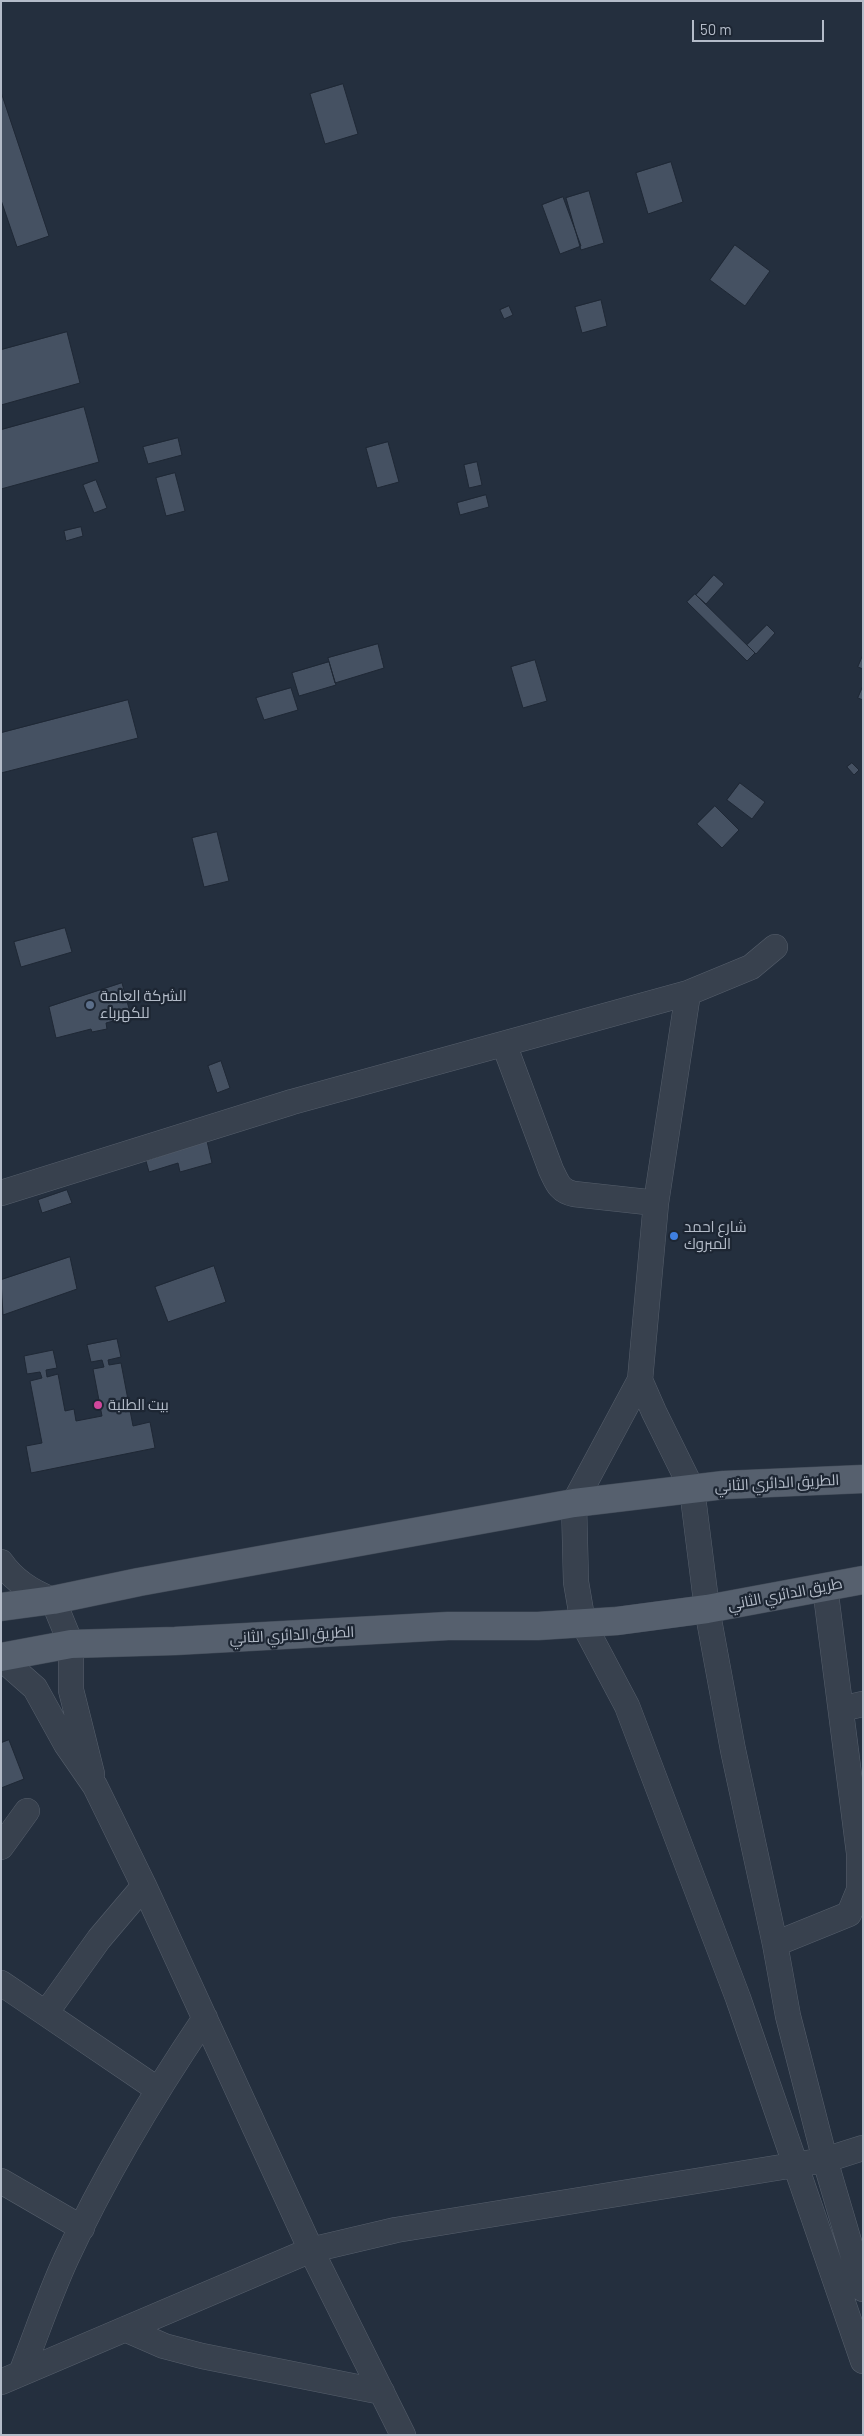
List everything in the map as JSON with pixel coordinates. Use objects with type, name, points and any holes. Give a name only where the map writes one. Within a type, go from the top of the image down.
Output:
[{"type":"main road","name":"الطريق الدائري الثاني","points":[[574,1503],[724,1485],[863,1479]]},
{"type":"main road","points":[[1,1607],[54,1600],[149,1580],[574,1503]]},
{"type":"main road","name":"طريق الدائري الثاني","points":[[583,1623],[642,1618],[707,1609],[863,1580]]},
{"type":"main road","name":"الطريق الدائري الثاني","points":[[1,1657],[71,1644],[174,1642],[448,1626],[583,1623]]},
{"type":"street","points":[[1,1193],[292,1102],[688,993],[751,968],[775,947]]},
{"type":"street","points":[[688,993],[656,1202],[640,1380],[574,1503],[574,1558],[583,1623],[627,1706],[738,1998],[863,2362]]},
{"type":"street","points":[[504,1044],[550,1170],[564,1192],[656,1202]]},
{"type":"street","points":[[640,1380],[692,1489],[707,1609],[733,1750],[775,1944],[788,2016],[825,2160],[863,2289]]},
{"type":"street","points":[[1,1562],[17,1580],[33,1592],[54,1600],[71,1644],[72,1690],[95,1786]]},
{"type":"street","points":[[775,1944],[849,1914],[859,1890],[852,1707],[825,1587]]},
{"type":"street","points":[[1,1657],[35,1688],[66,1744],[95,1786],[144,1886],[311,2250],[403,2435]]},
{"type":"street","points":[[1,1847],[27,1811]]},
{"type":"street","points":[[46,2013],[99,1939],[144,1886]]},
{"type":"street","points":[[1,1983],[158,2089]]},
{"type":"street","points":[[11,2378],[82,2228],[158,2089],[205,2018]]},
{"type":"street","points":[[11,2378],[311,2250],[396,2230],[825,2160],[863,2148]]},
{"type":"street","points":[[1,2181],[82,2228]]},
{"type":"street","points":[[126,2329],[164,2346],[202,2356],[382,2392]]},
{"type":"building","points":[[343,84],[358,134],[325,144],[310,94]]},
{"type":"building","points":[[1,92],[49,236],[17,247],[1,200]]},
{"type":"building","points":[[671,162],[683,202],[648,214],[636,173]]},
{"type":"building","points":[[589,191],[604,243],[581,250],[566,198]]},
{"type":"building","points":[[563,197],[581,246],[560,254],[542,205]]},
{"type":"building","points":[[735,245],[770,271],[745,306],[710,280]]},
{"type":"building","points":[[601,300],[607,326],[582,333],[575,307]]},
{"type":"building","points":[[509,306],[513,315],[504,319],[500,310]]},
{"type":"building","points":[[67,332],[80,383],[1,405],[1,350]]},
{"type":"building","points":[[84,407],[99,462],[1,489],[1,430]]},
{"type":"building","points":[[178,438],[182,455],[148,464],[143,447]]},
{"type":"building","points":[[388,442],[399,482],[377,488],[366,448]]},
{"type":"building","points":[[477,462],[482,485],[469,488],[464,465]]},
{"type":"building","points":[[175,473],[185,511],[166,516],[156,478]]},
{"type":"building","points":[[96,480],[107,508],[94,513],[83,485]]},
{"type":"building","points":[[486,495],[489,507],[460,515],[457,503]]},
{"type":"building","points":[[81,527],[83,536],[66,541],[64,531]]},
{"type":"building","points":[[714,575],[724,584],[706,604],[696,595]]},
{"type":"building","points":[[695,594],[755,653],[747,661],[687,602]]},
{"type":"building","points":[[767,625],[775,633],[756,654],[747,645]]},
{"type":"building","points":[[378,644],[384,668],[335,683],[328,658]]},
{"type":"building","points":[[863,655],[863,669],[858,667]]},
{"type":"building","points":[[535,660],[547,701],[523,708],[511,667]]},
{"type":"building","points":[[329,662],[336,685],[299,696],[292,673]]},
{"type":"building","points":[[863,686],[863,700],[858,698]]},
{"type":"building","points":[[291,688],[298,710],[264,720],[256,698]]},
{"type":"building","points":[[128,700],[138,738],[1,773],[1,733]]},
{"type":"building","points":[[852,763],[859,770],[854,775],[847,767]]},
{"type":"building","points":[[740,783],[765,802],[752,819],[727,800]]},
{"type":"building","points":[[715,806],[739,830],[722,848],[697,824]]},
{"type":"building","points":[[217,832],[229,881],[204,887],[192,838]]},
{"type":"building","points":[[65,928],[72,952],[21,967],[14,942]]},
{"type":"building","points":[[122,983],[131,1016],[106,1023],[107,1029],[92,1032],[91,1029],[56,1038],[49,1007]]},
{"type":"building","points":[[221,1061],[230,1088],[217,1093],[208,1066]]},
{"type":"building","points":[[207,1141],[212,1163],[180,1172],[178,1163],[149,1172],[146,1161]]},
{"type":"building","points":[[67,1190],[72,1203],[42,1213],[38,1200]]},
{"type":"building","points":[[70,1257],[77,1289],[3,1315],[1,1280]]},
{"type":"building","points":[[214,1266],[226,1302],[168,1322],[155,1287]]},
{"type":"building","points":[[117,1339],[121,1357],[108,1360],[109,1365],[121,1363],[133,1426],[150,1422],[155,1448],[31,1473],[26,1446],[42,1443],[30,1381],[42,1378],[40,1372],[27,1374],[24,1356],[53,1350],[57,1368],[46,1370],[47,1377],[58,1374],[65,1411],[74,1409],[76,1421],[102,1416],[93,1369],[104,1367],[102,1360],[91,1362],[87,1345]]},
{"type":"building","points":[[9,1740],[24,1779],[1,1788],[1,1743]]},
{"type":"place","name":"الشركة العامة للكهرباء","points":[[90,1005]]},
{"type":"place","name":"شارع احمد المبروك","points":[[674,1236]]},
{"type":"place","name":"بيت الطلبة","points":[[98,1405]]}]
